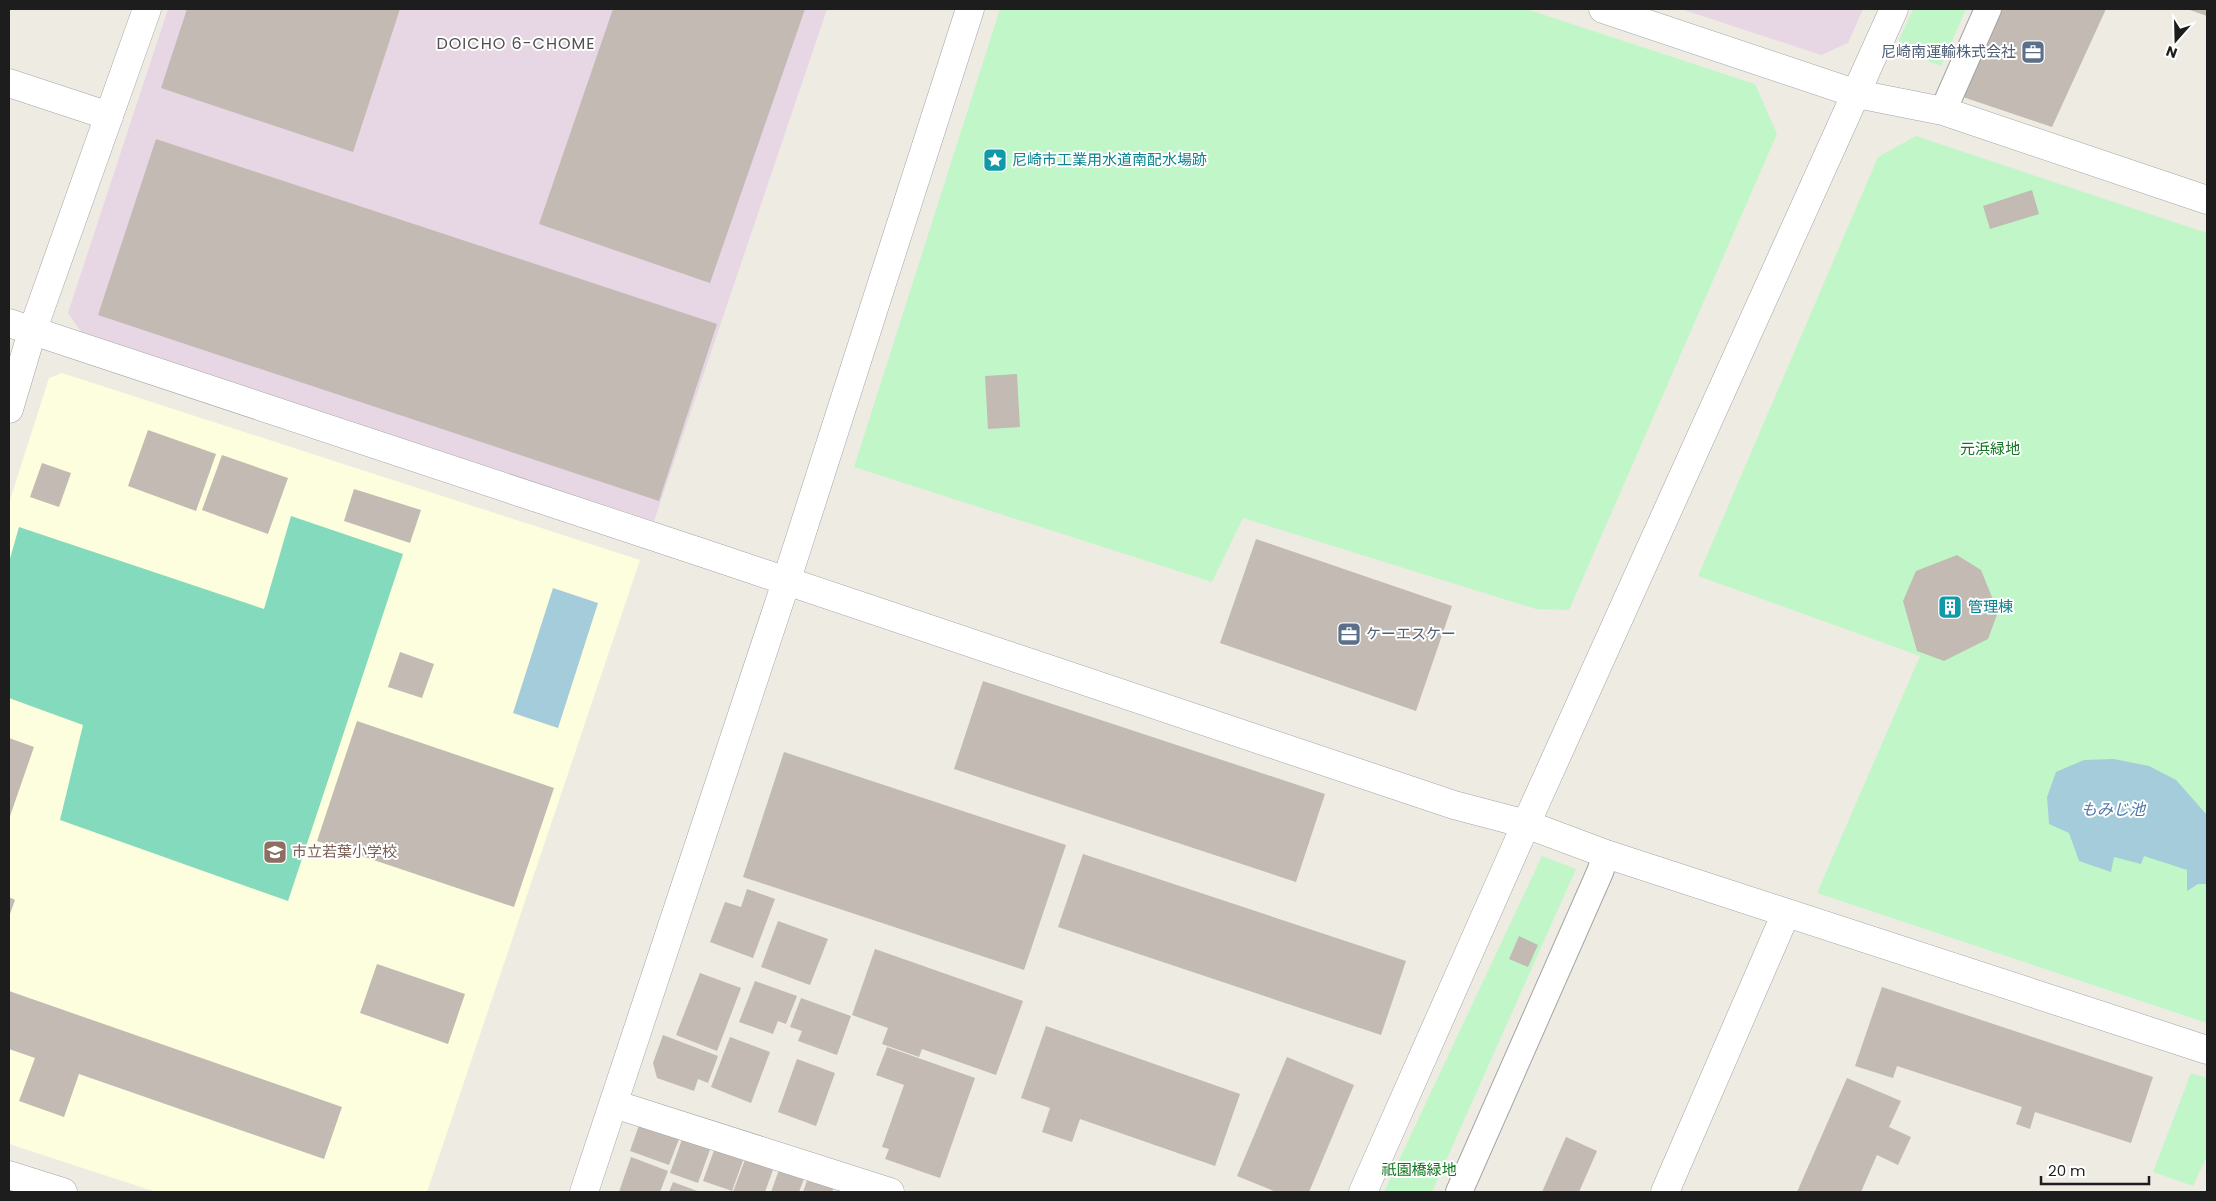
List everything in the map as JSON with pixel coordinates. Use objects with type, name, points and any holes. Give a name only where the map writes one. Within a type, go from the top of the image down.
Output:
[{"type":"street","points":[[9,409],[21,327],[109,116],[148,9]]},
{"type":"street","points":[[584,1192],[786,582],[970,9]]},
{"type":"street","points":[[1603,9],[1858,94],[1944,111],[2207,200]]},
{"type":"street","points":[[1363,1192],[1526,824],[1858,94],[1894,9]]},
{"type":"street","points":[[1944,111],[1988,9]]},
{"type":"street","points":[[9,83],[109,116]]},
{"type":"street","points":[[21,327],[398,451],[1454,805],[1526,824],[1606,854],[2207,1050]]},
{"type":"street","points":[[1459,1192],[1600,872],[1606,854]]},
{"type":"street","points":[[1666,1192],[1786,913]]},
{"type":"street","points":[[614,1104],[890,1192]]},
{"type":"street","points":[[9,1175],[63,1192]]},
{"type":"shaded area","points":[[168,9],[827,9],[654,521],[82,333],[68,313]]},
{"type":"shaded area","points":[[1681,9],[1863,9],[1848,43],[1821,55]]},
{"type":"shaded area","name":"市立若葉小学校","points":[[62,373],[640,560],[427,1192],[156,1192],[9,1144],[9,503],[49,378]]},
{"type":"green space","points":[[1000,9],[1526,9],[1755,84],[1777,134],[1569,610],[1536,609],[1243,518],[1212,582],[854,467]]},
{"type":"green space","points":[[1913,9],[1966,9],[1941,66],[1895,49]]},
{"type":"green space","name":"元浜緑地","points":[[1916,136],[2207,233],[2207,1023],[1817,893],[1920,656],[1698,576],[1878,157]]},
{"type":"green space","points":[[291,516],[403,554],[288,901],[60,820],[83,725],[9,698],[9,562],[19,527],[264,609]]},
{"type":"green space","name":"祇園橋緑地","points":[[1542,856],[1576,869],[1432,1192],[1384,1192]]},
{"type":"green space","points":[[2191,1073],[2207,1078],[2207,1156],[2193,1186],[2153,1172]]},
{"type":"water","points":[[553,588],[598,603],[558,728],[513,713]]},
{"type":"water","name":"もみじ池","points":[[2114,759],[2149,766],[2176,780],[2207,815],[2207,884],[2198,884],[2187,891],[2187,870],[2144,856],[2141,864],[2114,857],[2111,872],[2079,861],[2069,833],[2049,824],[2047,797],[2056,772],[2084,760]]},
{"type":"building","points":[[187,9],[400,9],[353,152],[161,88]]},
{"type":"building","points":[[613,9],[805,9],[710,283],[539,224]]},
{"type":"building","name":"尼崎南運輸株式会社","points":[[1999,9],[2106,9],[2052,127],[1960,96]]},
{"type":"building","points":[[2187,9],[2207,9],[2207,16]]},
{"type":"building","points":[[156,139],[717,324],[659,501],[98,315]]},
{"type":"building","points":[[2032,190],[2039,214],[1990,229],[1983,206]]},
{"type":"building","points":[[1017,374],[1020,427],[988,429],[985,376]]},
{"type":"building","points":[[148,430],[216,454],[196,511],[128,486]]},
{"type":"building","points":[[222,455],[288,478],[268,534],[202,510]]},
{"type":"building","points":[[42,463],[71,473],[59,507],[30,497]]},
{"type":"building","points":[[354,489],[421,510],[410,543],[344,521]]},
{"type":"building","points":[[1256,539],[1452,606],[1416,711],[1220,643]]},
{"type":"building","name":"管理棟","points":[[1957,555],[1981,570],[1998,612],[1988,639],[1944,661],[1917,651],[1903,601],[1916,571]]},
{"type":"building","points":[[400,652],[434,664],[422,698],[388,687]]},
{"type":"building","points":[[983,681],[1325,794],[1296,882],[954,769]]},
{"type":"building","points":[[357,721],[554,788],[514,907],[317,841]]},
{"type":"building","points":[[9,738],[34,747],[9,819]]},
{"type":"building","points":[[784,752],[1066,845],[1024,970],[743,877]]},
{"type":"building","points":[[1083,854],[1406,961],[1381,1035],[1058,927]]},
{"type":"building","points":[[747,889],[775,899],[753,958],[710,942],[725,902],[741,907]]},
{"type":"building","points":[[9,897],[15,900],[9,917]]},
{"type":"building","points":[[778,921],[828,939],[810,985],[761,967]]},
{"type":"building","points":[[1519,936],[1538,945],[1528,967],[1509,959]]},
{"type":"building","points":[[875,949],[1023,1001],[996,1075],[922,1049],[919,1057],[882,1044],[888,1028],[852,1015]]},
{"type":"building","points":[[377,964],[465,994],[448,1044],[360,1013]]},
{"type":"building","points":[[700,973],[741,988],[717,1051],[676,1035]]},
{"type":"building","points":[[755,981],[797,996],[786,1024],[778,1021],[773,1034],[739,1022]]},
{"type":"building","points":[[1882,987],[2153,1077],[2131,1143],[2035,1112],[2030,1129],[2016,1124],[2022,1107],[1897,1066],[1893,1078],[1855,1066]]},
{"type":"building","points":[[9,991],[342,1107],[324,1159],[79,1074],[64,1117],[19,1101],[35,1058],[9,1049]]},
{"type":"building","points":[[801,998],[851,1016],[837,1055],[798,1041],[802,1031],[790,1027]]},
{"type":"building","points":[[1046,1026],[1240,1094],[1215,1166],[1080,1119],[1072,1142],[1042,1132],[1050,1108],[1021,1098]]},
{"type":"building","points":[[663,1035],[718,1056],[708,1083],[698,1079],[694,1091],[657,1078],[653,1063]]},
{"type":"building","points":[[730,1037],[770,1052],[751,1103],[711,1087]]},
{"type":"building","points":[[887,1047],[975,1078],[940,1178],[885,1159],[889,1149],[882,1147],[904,1085],[876,1075]]},
{"type":"building","points":[[1287,1057],[1354,1085],[1309,1192],[1276,1192],[1237,1176]]},
{"type":"building","points":[[797,1059],[835,1073],[816,1126],[778,1112]]},
{"type":"building","points":[[1847,1078],[1901,1101],[1889,1127],[1911,1137],[1898,1165],[1877,1155],[1861,1192],[1797,1192]]},
{"type":"building","points":[[639,1125],[681,1134],[669,1165],[630,1151]]},
{"type":"building","points":[[684,1134],[712,1144],[698,1183],[670,1173]]},
{"type":"building","points":[[1566,1137],[1597,1151],[1579,1192],[1542,1192]]},
{"type":"building","points":[[716,1145],[745,1155],[732,1191],[703,1181]]},
{"type":"building","points":[[747,1154],[775,1164],[765,1192],[733,1192]]},
{"type":"building","points":[[631,1157],[668,1171],[660,1192],[619,1192]]},
{"type":"building","points":[[780,1167],[805,1176],[799,1192],[771,1192]]},
{"type":"building","points":[[809,1175],[835,1185],[832,1192],[803,1192]]},
{"type":"building","points":[[673,1182],[700,1192],[669,1192]]},
{"type":"place","name":"尼崎南運輸株式会社","points":[[2033,52]]},
{"type":"place","name":"尼崎市工業用水道南配水場跡","points":[[995,160]]},
{"type":"place","name":"管理棟","points":[[1950,607]]},
{"type":"place","name":"ケーエスケー","points":[[1349,634]]},
{"type":"place","name":"市立若葉小学校","points":[[275,852]]},
{"type":"district","name":"DOICHO 6-CHOME","points":[[516,43]]}]
